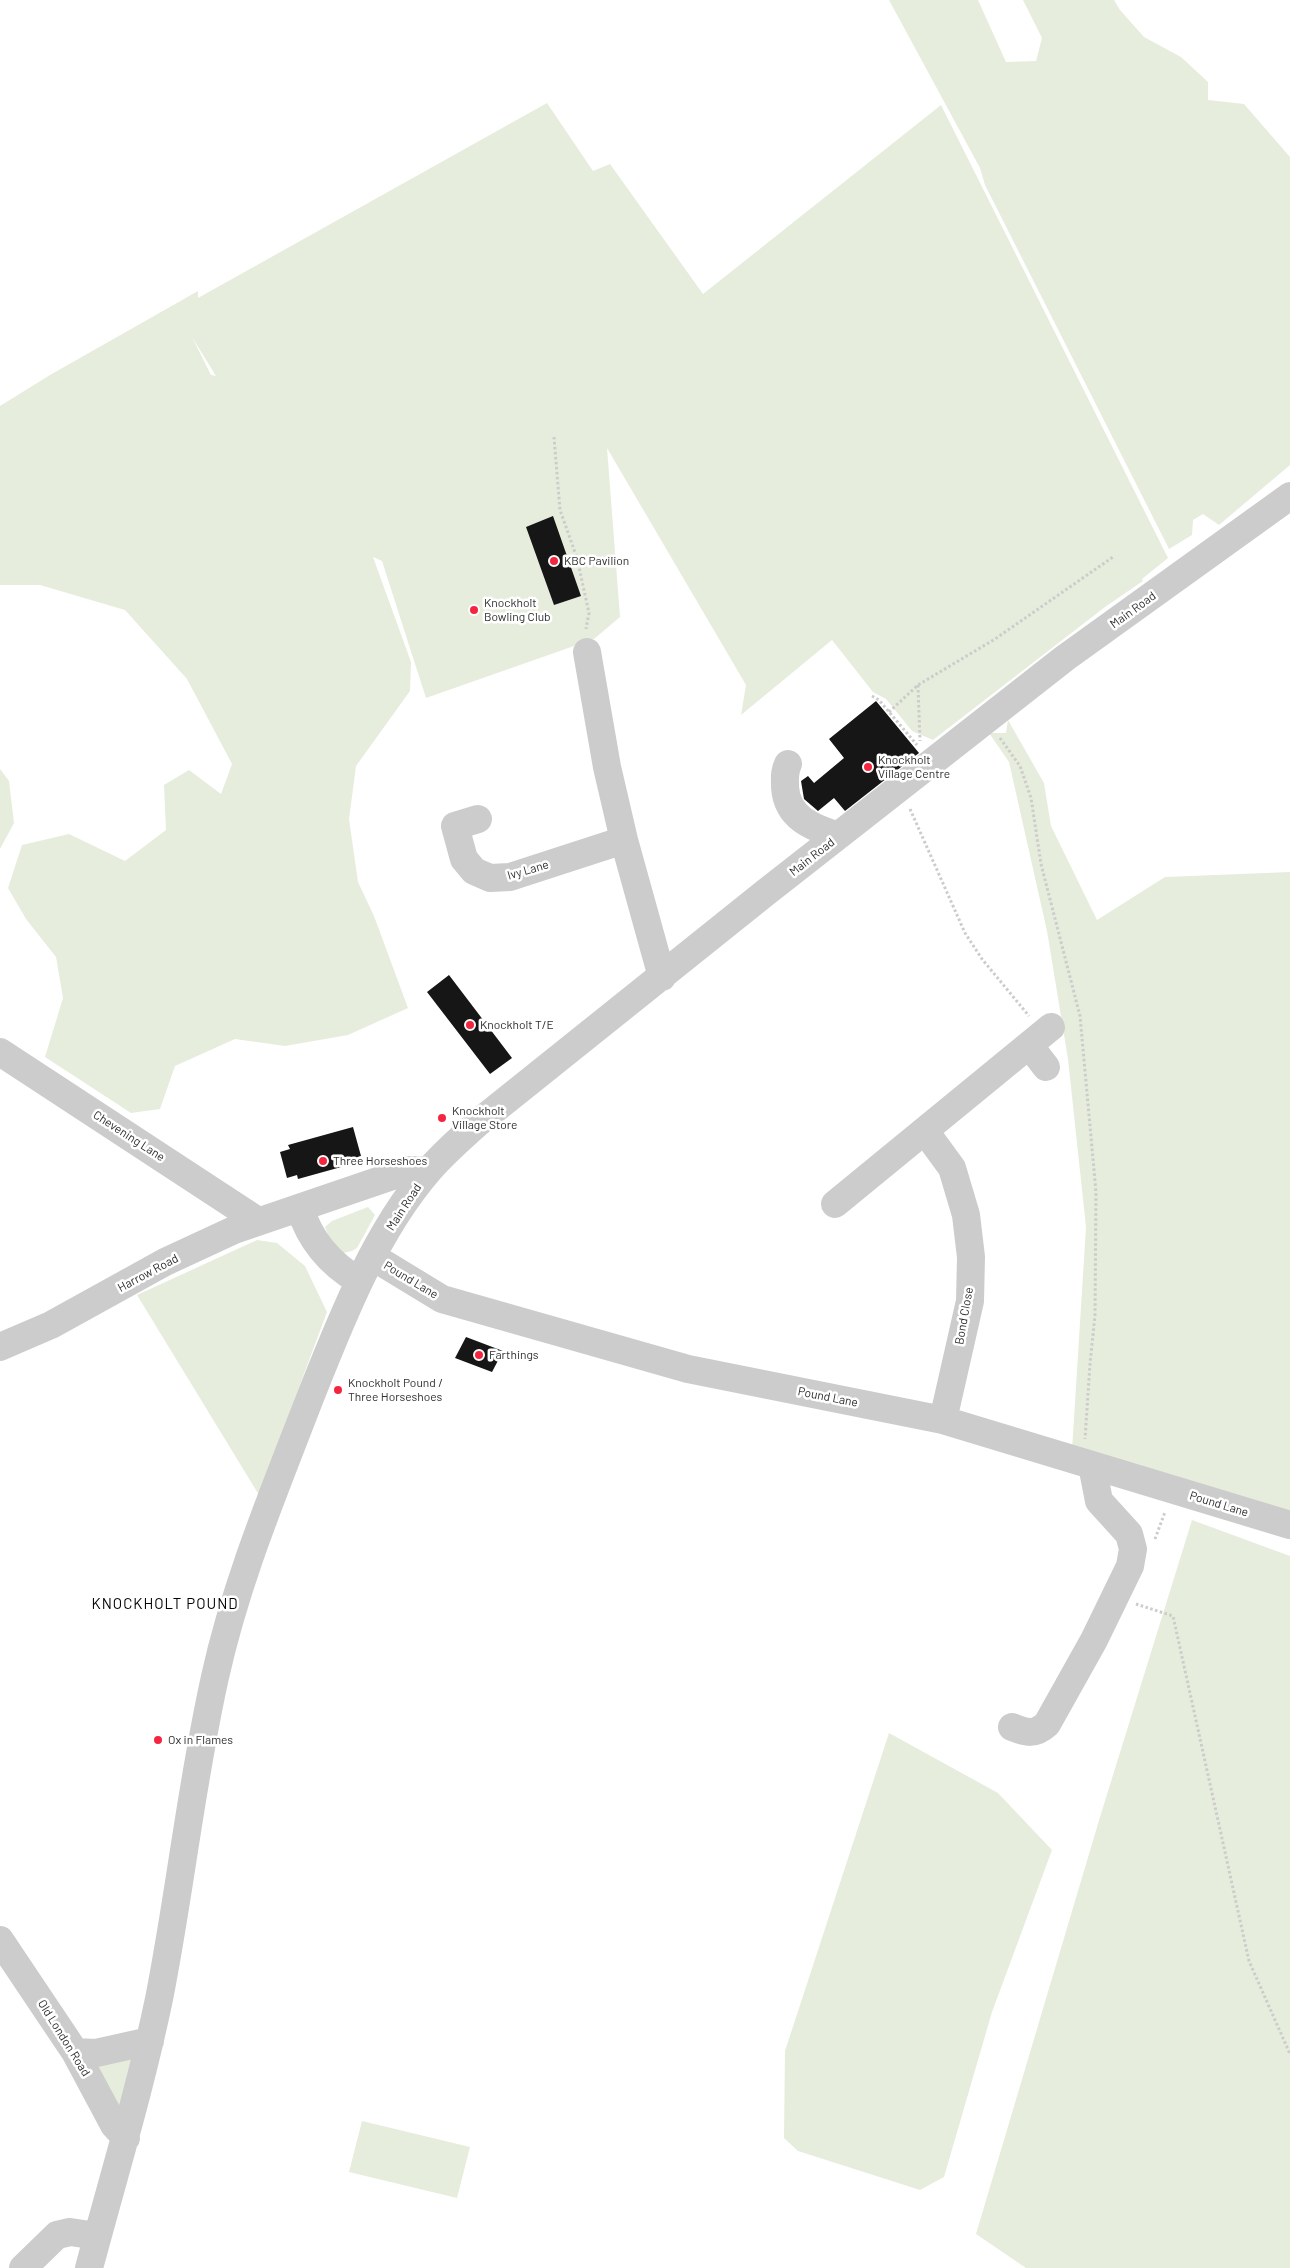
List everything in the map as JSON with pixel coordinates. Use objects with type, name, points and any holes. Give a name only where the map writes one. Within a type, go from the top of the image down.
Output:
[{"type":"street","name":"Main Road","points":[[89,2268],[126,2138],[150,2041],[170,1938],[204,1730],[233,1607],[280,1472],[333,1341],[359,1282],[403,1207],[428,1171],[479,1122],[1065,658],[1290,496]]},
{"type":"street","points":[[588,652],[607,767],[624,840],[662,977]]},
{"type":"street","points":[[788,764],[785,772],[786,794],[789,805],[799,819],[838,836]]},
{"type":"street","name":"Ivy Lane","points":[[478,819],[456,826],[464,859],[474,871],[490,878],[510,876],[624,840]]},
{"type":"street","points":[[1041,1035],[1046,1067]]},
{"type":"street","points":[[841,1193],[925,1131],[1041,1035]]},
{"type":"street","name":"Chevening Lane","points":[[0,1052],[258,1221]]},
{"type":"street","name":"Bond Close","points":[[925,1131],[952,1168],[966,1215],[971,1257],[970,1301],[943,1420]]},
{"type":"street","name":"Harrow Road","points":[[0,1348],[51,1325],[187,1251],[258,1221],[410,1170],[428,1171]]},
{"type":"street","points":[[300,1208],[308,1231],[324,1254],[335,1265],[359,1282]]},
{"type":"street","name":"Pound Lane","points":[[373,1257],[442,1299],[688,1369],[943,1420],[1290,1525]]},
{"type":"street","points":[[1012,1727],[1027,1733],[1038,1732],[1047,1724],[1094,1640],[1130,1566],[1133,1549],[1129,1534],[1098,1502],[1086,1464]]},
{"type":"street","name":"Old London Road","points":[[0,1940],[75,2052],[114,2125],[126,2138]]},
{"type":"street","points":[[75,2052],[96,2053],[150,2041]]},
{"type":"street","points":[[23,2268],[57,2235],[70,2232],[97,2236]]},
{"type":"path","points":[[554,437],[560,510],[577,558],[589,612],[584,635],[588,652]]},
{"type":"path","points":[[889,712],[918,685],[995,639],[1113,557]]},
{"type":"path","points":[[872,696],[879,700],[920,749],[918,685]]},
{"type":"path","points":[[987,719],[1020,766],[1031,798],[1041,864],[1080,1016],[1096,1192],[1095,1315],[1090,1364],[1086,1464]]},
{"type":"path","points":[[896,790],[916,821],[940,880],[965,933],[982,959],[1041,1035]]},
{"type":"path","points":[[1154,1542],[1174,1490]]},
{"type":"path","points":[[1131,1603],[1173,1616],[1248,1961],[1290,2054]]},
{"type":"green space","points":[[889,0],[978,0],[1006,62],[1036,61],[1042,38],[1023,0],[1114,0],[1120,10],[1144,37],[1181,57],[1208,82],[1208,100],[1244,104],[1290,157],[1290,465],[1219,525],[1203,514],[1193,520],[1192,535],[1169,549],[985,185],[980,168]]},
{"type":"green space","points":[[547,103],[593,171],[610,164],[703,294],[941,105],[1168,558],[1142,579],[1143,581],[1105,607],[933,740],[912,731],[886,699],[873,692],[832,640],[741,715],[746,685],[607,448],[620,617],[594,639],[426,698],[382,561],[373,557],[411,662],[410,691],[356,766],[349,819],[358,882],[374,916],[408,1008],[348,1035],[285,1046],[235,1039],[175,1066],[160,1109],[131,1113],[45,1057],[63,998],[56,957],[26,919],[8,888],[22,845],[69,834],[125,861],[166,830],[164,785],[189,770],[221,794],[232,764],[187,679],[125,610],[40,585],[0,585],[0,406],[50,375],[198,291],[198,298]],"holes":[[[192,337],[216,376],[211,375]]]},
{"type":"green space","points":[[1008,720],[1044,783],[1051,826],[1097,920],[1165,877],[1290,872],[1290,1515],[1072,1450],[1086,1227],[1068,1059],[1047,931],[1009,762],[989,733],[1006,733]]},
{"type":"green space","points":[[0,769],[9,781],[14,823],[0,849]]},
{"type":"green space","points":[[368,1207],[375,1215],[357,1248],[339,1254],[333,1248],[325,1227],[332,1221]]},
{"type":"green space","points":[[257,1240],[277,1243],[305,1266],[327,1312],[259,1495],[137,1295]]},
{"type":"green space","points":[[1192,1520],[1290,1556],[1290,2268],[1026,2268],[976,2234],[1100,1817]]},
{"type":"green space","points":[[889,1733],[998,1793],[1052,1850],[992,2012],[944,2177],[920,2190],[798,2151],[784,2138],[785,2051]]},
{"type":"green space","points":[[135,2051],[124,2103],[117,2108],[91,2059]]},
{"type":"green space","points":[[362,2121],[470,2147],[457,2198],[349,2172]]},
{"type":"building","name":"KBC Pavilion","points":[[553,516],[581,596],[554,605],[526,527]]},
{"type":"building","name":"Knockholt Village Centre","points":[[876,701],[919,753],[845,811],[834,798],[818,811],[804,799],[801,781],[808,776],[814,783],[844,758],[829,739]]},
{"type":"building","name":"Knockholt T/E","points":[[449,975],[512,1058],[490,1074],[427,992]]},
{"type":"building","points":[[353,1127],[361,1156],[350,1160],[352,1164],[298,1179],[297,1175],[287,1178],[280,1152],[290,1149],[288,1145]]},
{"type":"building","name":"Farthings","points":[[466,1337],[503,1351],[492,1372],[455,1358]]},
{"type":"place","name":"KBC Pavilion","points":[[554,561]]},
{"type":"place","name":"Knockholt Bowling Club","points":[[474,610]]},
{"type":"place","name":"Knockholt Village Centre","points":[[868,767]]},
{"type":"place","name":"Knockholt T/E","points":[[470,1025]]},
{"type":"place","name":"Knockholt Village Store","points":[[442,1118]]},
{"type":"place","name":"Three Horseshoes","points":[[323,1161]]},
{"type":"place","name":"Farthings","points":[[479,1355]]},
{"type":"place","name":"Knockholt Pound / Three Horseshoes","points":[[338,1390]]},
{"type":"place","name":"Ox in Flames","points":[[158,1740]]},
{"type":"district","name":"KNOCKHOLT POUND","points":[[165,1604]]}]
